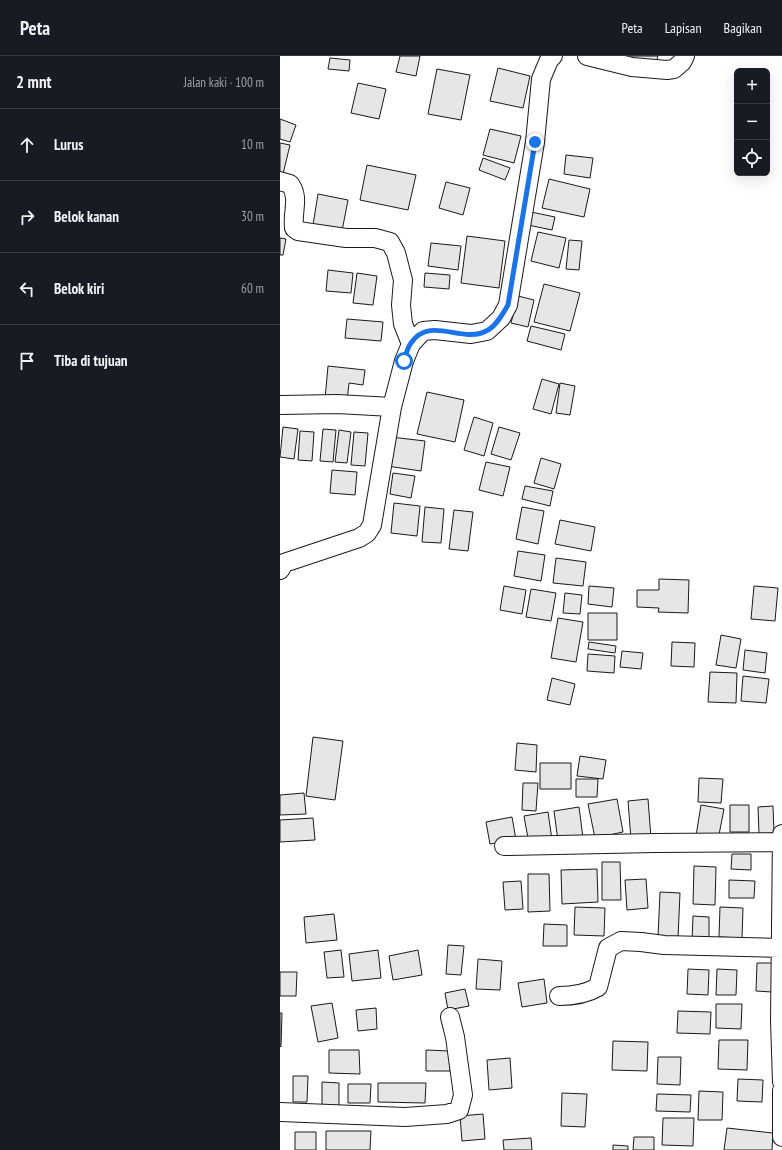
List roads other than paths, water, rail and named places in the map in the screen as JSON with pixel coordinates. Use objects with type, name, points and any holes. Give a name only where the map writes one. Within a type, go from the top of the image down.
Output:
[{"type":"street","points":[[281,565],[359,538],[367,533],[372,525],[392,407],[410,344],[423,331],[435,330],[471,334],[487,331],[501,318],[508,305],[535,142],[541,79],[549,60],[553,56]]},
{"type":"street","points":[[587,56],[632,67],[667,70],[674,69],[682,62],[685,56]]},
{"type":"street","points":[[280,181],[290,184],[296,195],[293,219],[294,228],[298,232],[346,238],[375,238],[390,242],[396,253],[403,280],[403,324],[410,344]]},
{"type":"street","points":[[280,405],[337,404],[392,407]]},
{"type":"street","points":[[782,834],[780,1021],[782,1082]]},
{"type":"street","points":[[504,846],[782,842]]},
{"type":"street","points":[[559,996],[571,996],[589,992],[598,987],[608,948],[621,941],[664,945],[781,948]]},
{"type":"street","points":[[280,1112],[405,1117],[447,1114],[459,1110],[463,1095],[450,1017]]},
{"type":"street","points":[[782,1090],[782,1137]]}]
